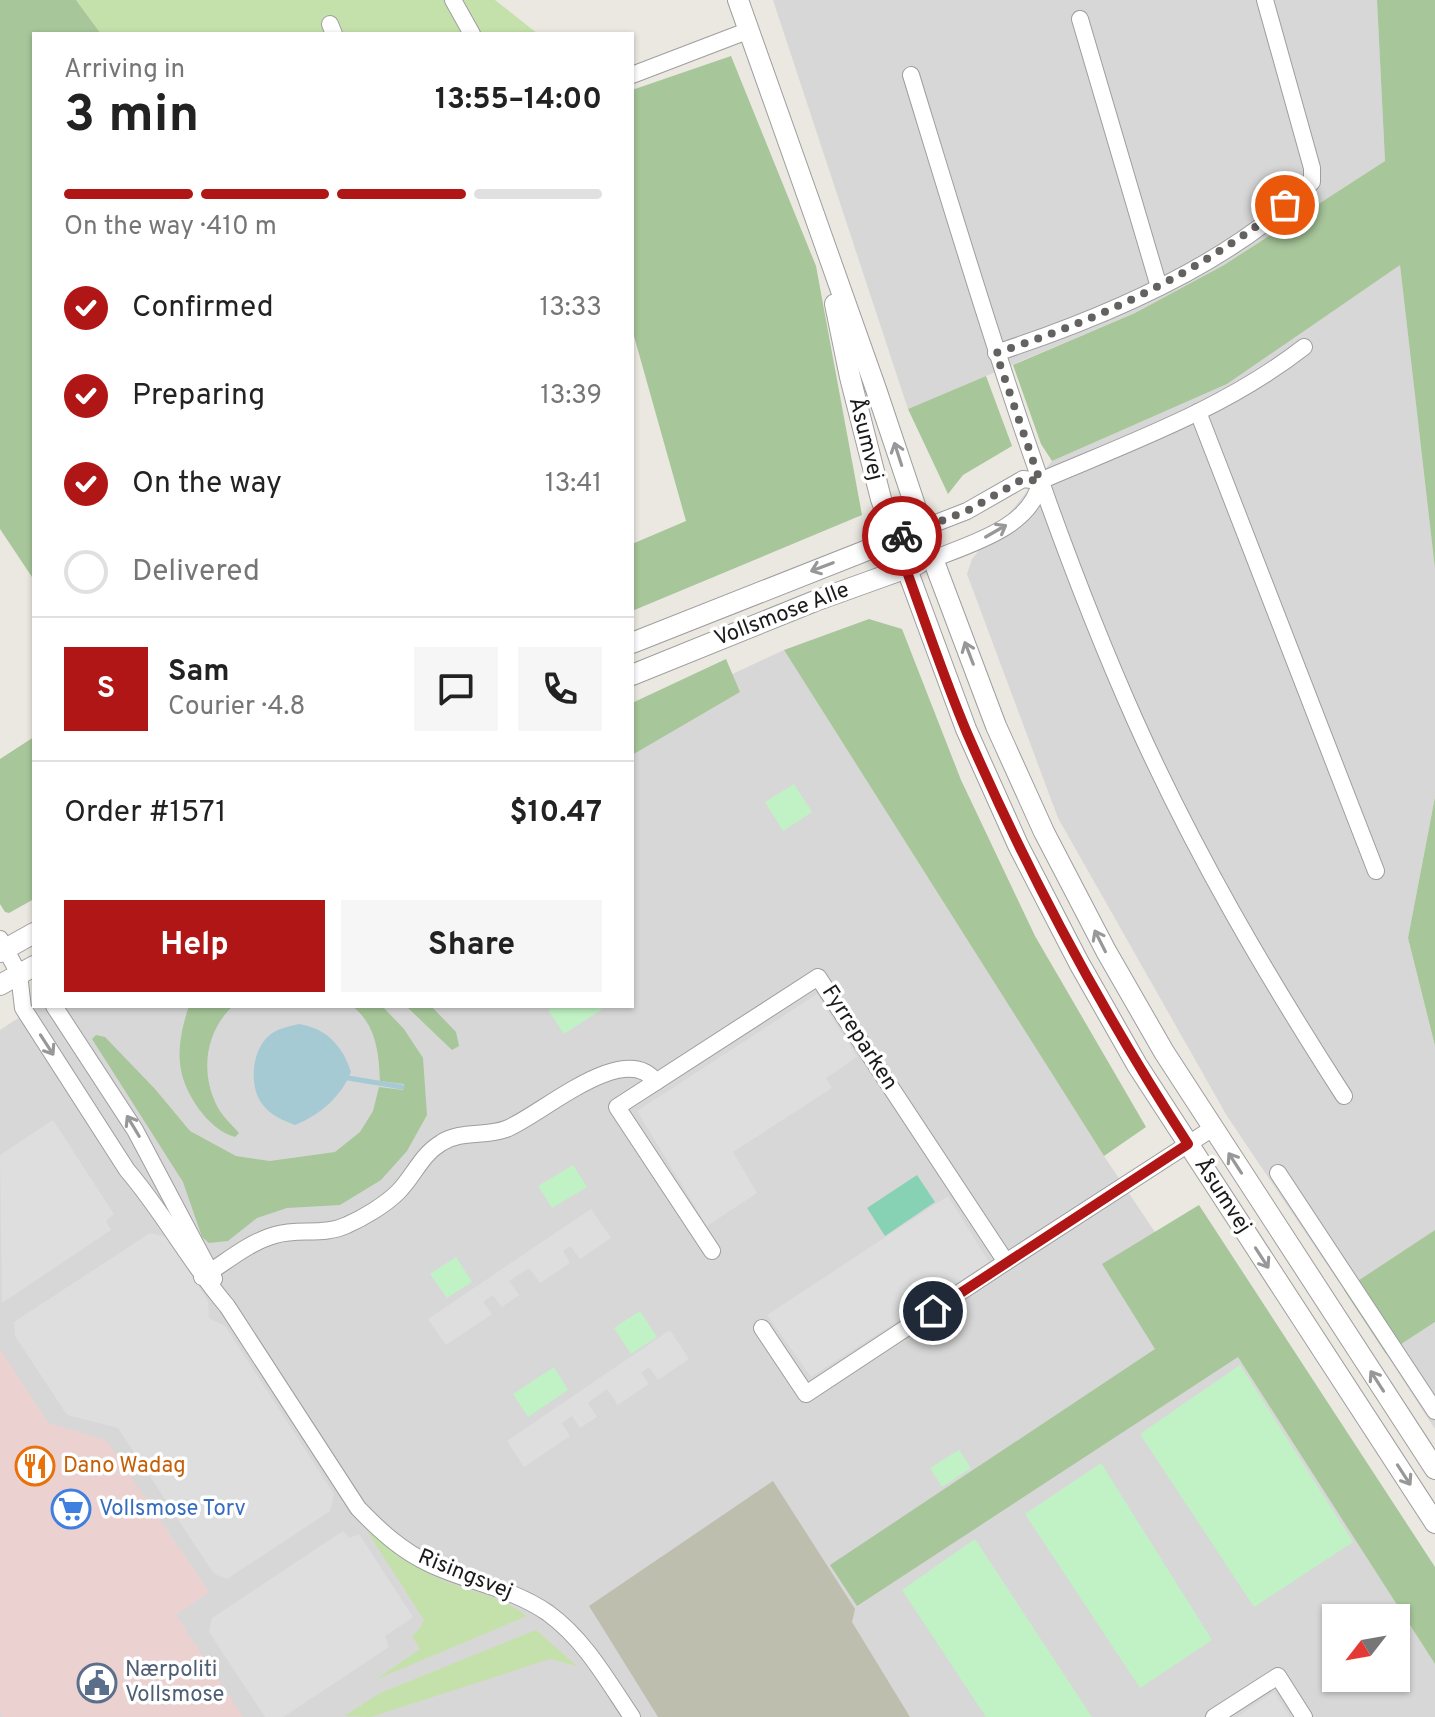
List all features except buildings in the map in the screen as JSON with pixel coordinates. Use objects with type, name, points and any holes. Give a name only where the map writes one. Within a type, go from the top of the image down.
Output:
[{"type":"street","points":[[453,0],[471,32]]},
{"type":"street","name":"Åsumvej","points":[[738,0],[933,559],[996,726],[1044,832],[1106,951],[1164,1052],[1435,1469]]},
{"type":"street","points":[[996,353],[1087,321],[1159,287],[1239,240],[1312,182],[1312,168],[1265,0]]},
{"type":"street","points":[[1080,19],[1159,287]]},
{"type":"street","points":[[634,74],[747,31]]},
{"type":"street","points":[[911,75],[996,353],[1040,481],[1135,720],[1190,835],[1247,939],[1344,1096]]},
{"type":"street","name":"Åsumvej","points":[[817,222],[853,393],[881,499],[966,729],[1018,845],[1085,975],[1137,1065],[1435,1523]]},
{"type":"street","points":[[923,528],[967,511],[1023,479],[1040,481],[1198,412],[1273,372],[1304,347]]},
{"type":"street","points":[[1198,412],[1376,871]]},
{"type":"street","points":[[933,559],[977,541],[1025,511],[1037,498],[1040,481]]},
{"type":"street","name":"Vollsmose Alle","points":[[634,642],[923,528]]},
{"type":"street","name":"Vollsmose Alle","points":[[634,674],[815,601],[933,559]]},
{"type":"street","points":[[2,947],[32,934]]},
{"type":"street","name":"Risingsvej","points":[[2,947],[29,975],[23,1008],[127,1170],[206,1275],[358,1508],[383,1534],[431,1565],[491,1584],[549,1614],[572,1633],[595,1661],[632,1717]]},
{"type":"street","points":[[0,985],[29,975]]},
{"type":"street","name":"Fyrreparken","points":[[712,1251],[617,1107],[818,977],[1006,1262]]},
{"type":"street","name":"Risingsvej","points":[[55,1008],[134,1127],[206,1275]]},
{"type":"street","points":[[206,1275],[261,1240],[276,1234],[321,1232],[348,1225],[398,1192],[419,1163],[447,1140],[504,1130],[593,1078],[610,1072],[635,1069],[651,1075],[656,1082]]},
{"type":"street","points":[[762,1328],[806,1394],[1213,1128]]},
{"type":"street","points":[[1278,1173],[1435,1411]]},
{"type":"street","points":[[1214,1717],[1278,1676],[1304,1717]]},
{"type":"shaded area","points":[[773,0],[1377,0],[1385,161],[1224,265],[1135,313],[908,409]]},
{"type":"shaded area","points":[[1400,264],[1435,569],[1435,797],[1408,938],[1435,1046],[1435,1230],[1344,1290],[1227,1116],[1058,818],[967,574],[972,559],[1052,461],[1227,384]]},
{"type":"shaded area","points":[[784,650],[1104,1156],[1238,1356],[1397,1604],[1322,1604],[1322,1692],[1410,1692],[1410,1625],[1435,1664],[1435,1717],[0,1717],[0,1030],[34,1008],[634,1008],[634,720]]},
{"type":"shaded area","points":[[817,994],[857,1057],[826,1078],[832,1088],[733,1152],[757,1193],[707,1226],[637,1111]]},
{"type":"shaded area","points":[[53,1120],[114,1214],[106,1221],[111,1230],[2,1303],[0,1155]]},
{"type":"shaded area","points":[[948,1196],[989,1262],[811,1377],[767,1315]]},
{"type":"shaded area","points":[[591,1209],[611,1238],[580,1259],[570,1246],[563,1251],[570,1263],[540,1283],[529,1268],[509,1281],[519,1295],[502,1307],[493,1295],[483,1302],[492,1314],[446,1345],[428,1319]]},
{"type":"shaded area","points":[[150,1233],[167,1237],[208,1301],[209,1318],[225,1326],[334,1494],[330,1511],[227,1579],[214,1574],[118,1428],[67,1415],[15,1336],[14,1322]]},
{"type":"shaded area","points":[[1435,1322],[1435,1429],[1386,1354]]},
{"type":"shaded area","points":[[670,1330],[689,1359],[658,1380],[649,1367],[641,1373],[649,1384],[618,1405],[607,1389],[588,1403],[597,1417],[580,1428],[572,1416],[562,1423],[570,1436],[524,1467],[507,1441]]},
{"type":"shaded area","name":"Vollsmose Torv","points":[[0,1349],[48,1423],[106,1440],[209,1592],[176,1615],[243,1717],[3,1717],[0,1712]]},
{"type":"shaded area","points":[[773,1481],[855,1609],[852,1622],[910,1717],[658,1717],[589,1606]]},
{"type":"shaded area","points":[[343,1531],[349,1538],[359,1534],[413,1617],[385,1636],[389,1647],[283,1717],[265,1717],[209,1632],[212,1618]]},
{"type":"shaded area","points":[[1274,1692],[1290,1717],[1237,1717]]},
{"type":"green space","points":[[0,0],[76,0],[100,32],[32,32],[32,577],[0,529]]},
{"type":"green space","points":[[76,0],[495,0],[535,32],[100,32]]},
{"type":"green space","points":[[1377,0],[1435,0],[1435,569],[1400,265],[1227,384],[1052,461],[1041,444],[1013,365],[1135,313],[1224,265],[1385,161]]},
{"type":"green space","points":[[731,56],[816,266],[862,515],[634,610],[634,543],[686,521],[634,336],[634,89]]},
{"type":"green space","points":[[986,376],[1012,446],[963,475],[948,494],[908,409]]},
{"type":"green space","points":[[869,619],[902,629],[961,780],[1035,936],[1146,1127],[1104,1156],[784,650]]},
{"type":"green space","points":[[726,659],[740,692],[634,754],[634,702]]},
{"type":"green space","points":[[32,738],[32,900],[9,913],[0,904],[0,759]]},
{"type":"green space","points":[[794,784],[812,812],[783,831],[765,802]]},
{"type":"green space","points":[[1435,797],[1435,1046],[1408,938]]},
{"type":"green space","points":[[188,1008],[231,1008],[217,1027],[207,1065],[216,1104],[239,1133],[235,1137],[206,1118],[191,1097],[180,1063],[183,1027]]},
{"type":"green space","points":[[354,1008],[384,1008],[404,1029],[423,1058],[427,1115],[407,1151],[381,1180],[340,1205],[287,1208],[257,1218],[228,1241],[209,1243],[202,1237],[183,1182],[92,1039],[96,1035],[105,1037],[190,1131],[236,1156],[270,1161],[335,1152],[360,1132],[373,1111],[379,1087],[403,1090],[404,1084],[380,1081],[377,1050],[371,1030]]},
{"type":"green space","points":[[408,1008],[433,1008],[456,1032],[459,1046],[452,1050]]},
{"type":"green space","points":[[551,1008],[604,1008],[564,1034],[548,1010]]},
{"type":"green space","points":[[573,1165],[587,1187],[552,1208],[538,1186]]},
{"type":"green space","points":[[917,1175],[935,1202],[885,1236],[867,1208]]},
{"type":"green space","points":[[1199,1205],[1435,1567],[1435,1664],[1410,1625],[1410,1604],[1396,1604],[1238,1357],[857,1606],[830,1565],[1155,1349],[1102,1264]]},
{"type":"green space","points":[[1435,1230],[1435,1322],[1386,1354],[1344,1290]]},
{"type":"green space","points":[[456,1257],[472,1282],[447,1298],[430,1274]]},
{"type":"green space","points":[[640,1311],[657,1337],[631,1354],[614,1328]]},
{"type":"green space","points":[[1240,1365],[1353,1542],[1254,1607],[1140,1434]]},
{"type":"green space","points":[[554,1367],[568,1390],[528,1417],[513,1394]]},
{"type":"green space","points":[[959,1450],[971,1468],[942,1487],[930,1468]]},
{"type":"green space","points":[[1101,1463],[1212,1640],[1140,1688],[1025,1514]]},
{"type":"green space","points":[[367,1531],[425,1572],[498,1599],[527,1616],[375,1680],[420,1649],[412,1636],[424,1620]]},
{"type":"green space","points":[[975,1539],[1092,1717],[986,1717],[902,1590]]},
{"type":"green space","points":[[536,1630],[577,1666],[550,1659],[371,1717],[344,1716],[380,1693]]},
{"type":"water","points":[[299,1024],[309,1026],[332,1040],[351,1072],[329,1104],[295,1125],[266,1109],[255,1087],[254,1066],[267,1038],[277,1031]]},
{"type":"waterway","points":[[348,1078],[402,1087]]},
{"type":"way so far","points":[[902,536],[967,511],[1023,479],[1040,481],[996,353],[1122,306],[1199,265],[1285,205]]},
{"type":"place","name":"Dano Wadag","points":[[35,1466]]},
{"type":"place","name":"Vollsmose Torv","points":[[71,1509]]},
{"type":"place","name":"Nærpoliti Vollsmose","points":[[97,1683]]},
{"type":"route","points":[[902,536],[895,539],[966,729],[1018,845],[1088,980],[1137,1065],[1188,1144],[933,1311]]}]
